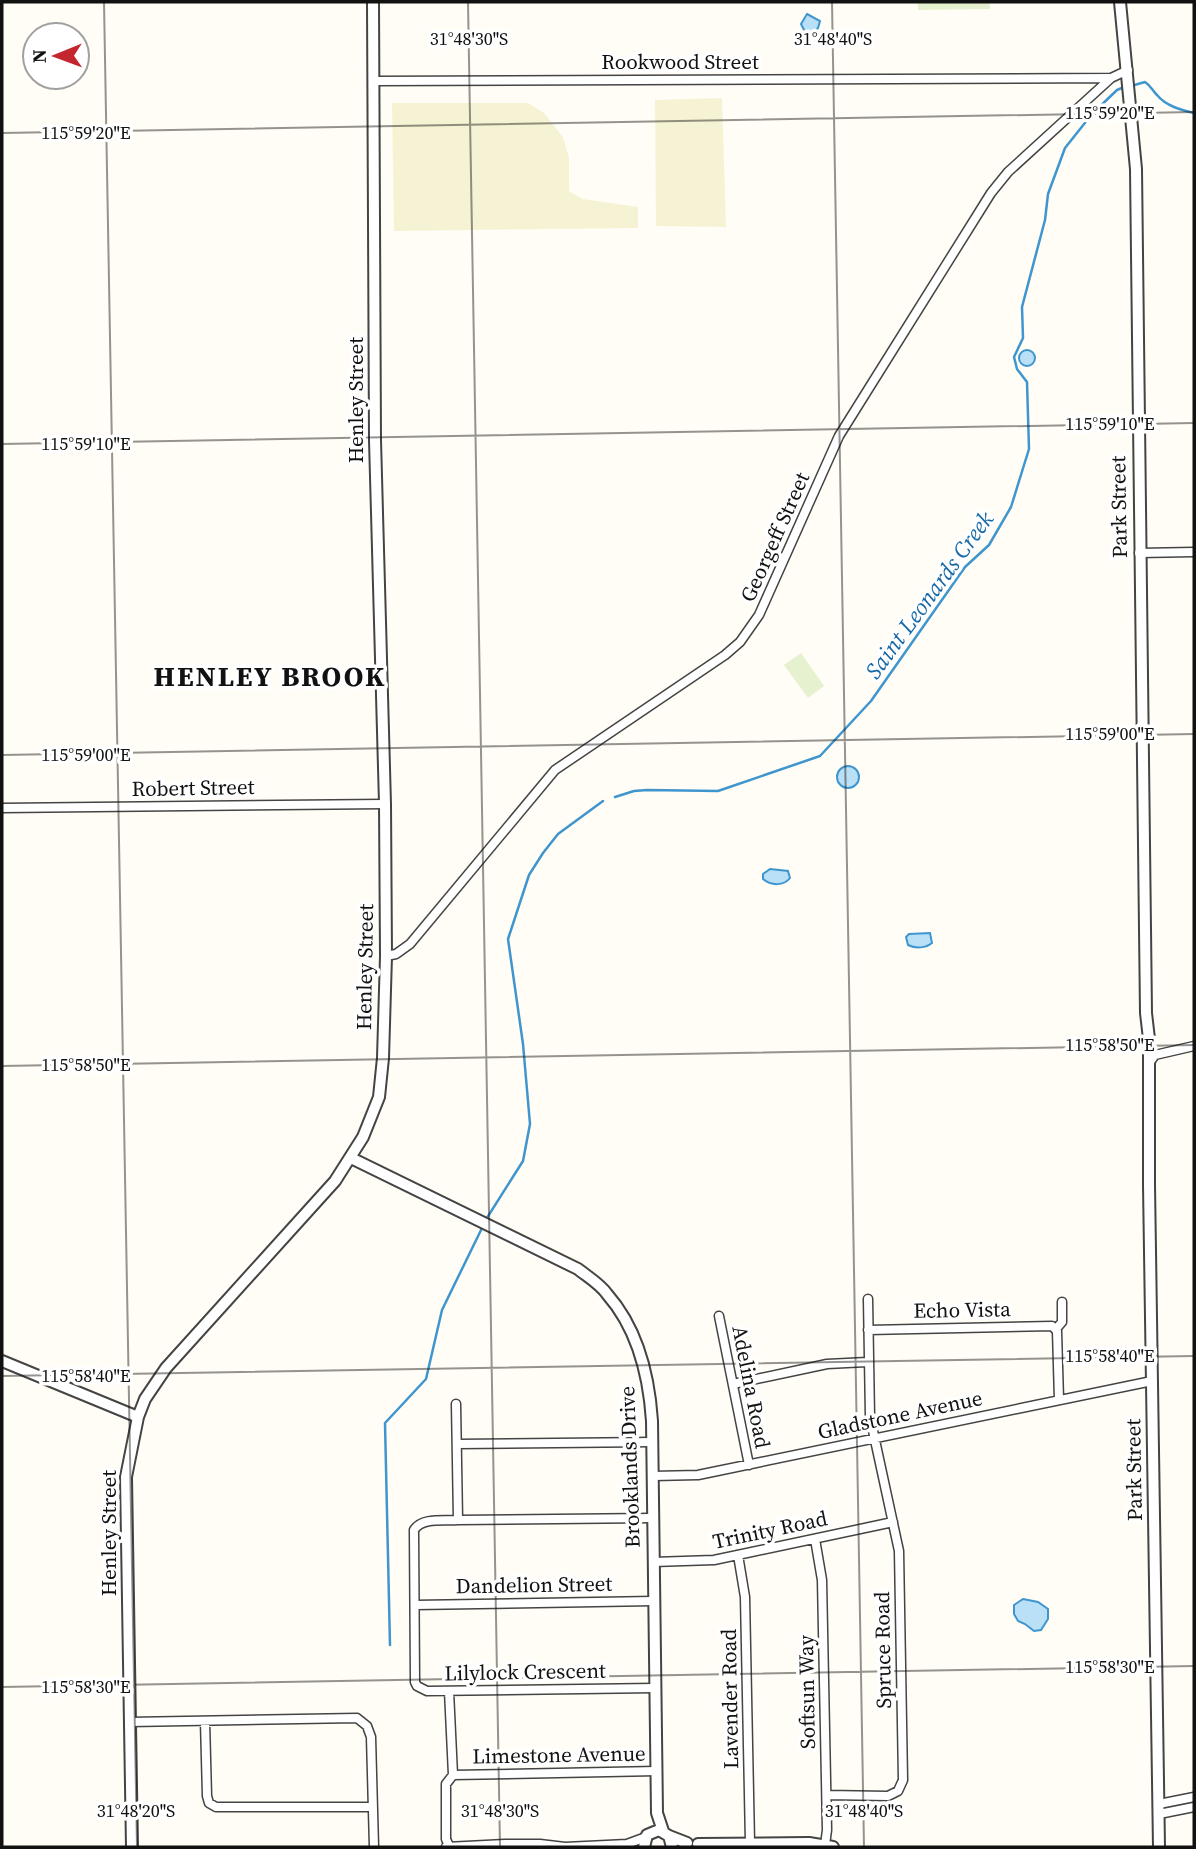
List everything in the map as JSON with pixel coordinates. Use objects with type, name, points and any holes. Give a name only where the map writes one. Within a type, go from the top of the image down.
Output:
[{"type":"street","name":"Henley Street","points":[[132,1847],[127,1477],[138,1418],[145,1399],[166,1368],[335,1181],[363,1138],[379,1097],[386,956],[385,804],[375,440],[373,2]]},
{"type":"street","name":"Park Street","points":[[1120,2],[1136,169],[1146,1013],[1150,1062],[1147,1093]]},
{"type":"street","name":"Georgeff Street","points":[[386,956],[396,954],[410,944],[555,770],[725,655],[740,642],[759,615],[839,436],[991,193],[1008,172],[1111,78],[1128,70]]},
{"type":"street","name":"Rookwood Street","points":[[375,81],[1111,78]]},
{"type":"street","points":[[1139,553],[1194,552]]},
{"type":"street","name":"Robert Street","points":[[2,808],[385,804]]},
{"type":"street","name":"Park Street","points":[[1146,1013],[1144,1047],[1160,1847]]},
{"type":"street","points":[[1150,1062],[1155,1055],[1194,1046]]},
{"type":"street","name":"Brooklands Drive","points":[[351,1158],[578,1269],[606,1292],[623,1315],[637,1344],[650,1394],[658,1839]]},
{"type":"street","name":"Spruce Road","points":[[827,1796],[888,1796],[898,1791],[903,1780],[899,1551],[870,1417],[868,1299]]},
{"type":"street","points":[[1059,1400],[1056,1329],[1062,1322],[1062,1302]]},
{"type":"street","name":"Adelina Road","points":[[719,1316],[749,1465]]},
{"type":"street","name":"Echo Vista","points":[[868,1330],[1052,1326],[1056,1329]]},
{"type":"street","points":[[2,1361],[138,1418]]},
{"type":"street","points":[[733,1384],[827,1364],[867,1362]]},
{"type":"street","name":"Gladstone Avenue","points":[[653,1476],[698,1475],[1152,1381]]},
{"type":"street","points":[[456,1404],[458,1520]]},
{"type":"street","points":[[457,1444],[652,1442]]},
{"type":"street","name":"Lilylock Crescent","points":[[652,1518],[421,1522],[414,1530],[415,1605],[417,1686],[427,1691],[655,1688]]},
{"type":"street","name":"Trinity Road","points":[[653,1562],[701,1562],[893,1521]]},
{"type":"street","name":"Softsun Way","points":[[815,1539],[822,1580],[829,1846]]},
{"type":"street","name":"Lavender Road","points":[[738,1555],[746,1597],[750,1843]]},
{"type":"street","name":"Dandelion Street","points":[[415,1605],[654,1601]]},
{"type":"street","points":[[450,1691],[453,1774]]},
{"type":"street","points":[[130,1722],[357,1718],[362,1721],[371,1738],[374,1847]]},
{"type":"street","points":[[205,1721],[207,1796],[209,1803],[216,1807],[373,1807]]},
{"type":"street","name":"Limestone Avenue","points":[[447,1847],[446,1784],[453,1774],[657,1771]]},
{"type":"street","points":[[1159,1809],[1194,1797]]},
{"type":"street","points":[[1159,1809],[1194,1807]]},
{"type":"street","points":[[447,1847],[540,1844],[565,1847],[631,1846],[658,1839],[688,1845],[750,1843],[829,1846]]},
{"type":"shaded area","points":[[722,98],[726,227],[656,226],[655,100]]},
{"type":"shaded area","points":[[392,103],[528,103],[544,113],[563,137],[569,158],[569,191],[583,199],[638,207],[638,228],[394,231]]},
{"type":"green space","points":[[918,2],[990,2],[990,9],[918,10]]},
{"type":"green space","points":[[801,653],[824,686],[808,698],[784,665]]},
{"type":"water","points":[[807,14],[820,21],[813,34],[805,32],[801,24]]},
{"type":"water","points":[[1024,350],[1030,350],[1035,358],[1033,364],[1024,366],[1019,361],[1019,355]]},
{"type":"water","points":[[848,766],[856,769],[859,777],[856,785],[848,788],[840,785],[837,777],[840,769]]},
{"type":"water","points":[[770,869],[788,871],[790,878],[781,884],[770,883],[763,879],[763,874]]},
{"type":"water","points":[[930,933],[930,945],[908,945],[906,937],[909,934]]},
{"type":"water","points":[[1023,1599],[1038,1602],[1048,1609],[1048,1619],[1041,1630],[1034,1631],[1018,1621],[1014,1614],[1014,1605]]},
{"type":"waterway","name":"Saint Leonards Creek","points":[[1131,86],[1145,82],[1165,102],[1194,113]]},
{"type":"waterway","name":"Saint Leonards Creek","points":[[615,797],[647,790],[718,791],[820,756],[871,701],[965,567],[989,545],[1011,507],[1029,449],[1027,382],[1017,369],[1014,357],[1023,338],[1022,307],[1045,220],[1048,194],[1065,148],[1092,114],[1117,90],[1124,87]]},
{"type":"waterway","name":"Saint Leonards Creek","points":[[485,1221],[523,1161],[530,1124],[523,1044],[508,939],[529,875],[543,853],[558,834],[603,801]]},
{"type":"waterway","name":"Saint Leonards Creek","points":[[390,1645],[385,1423],[426,1379],[442,1310],[482,1228]]},
{"type":"district","name":"HENLEY BROOK","points":[[270,676]]}]
